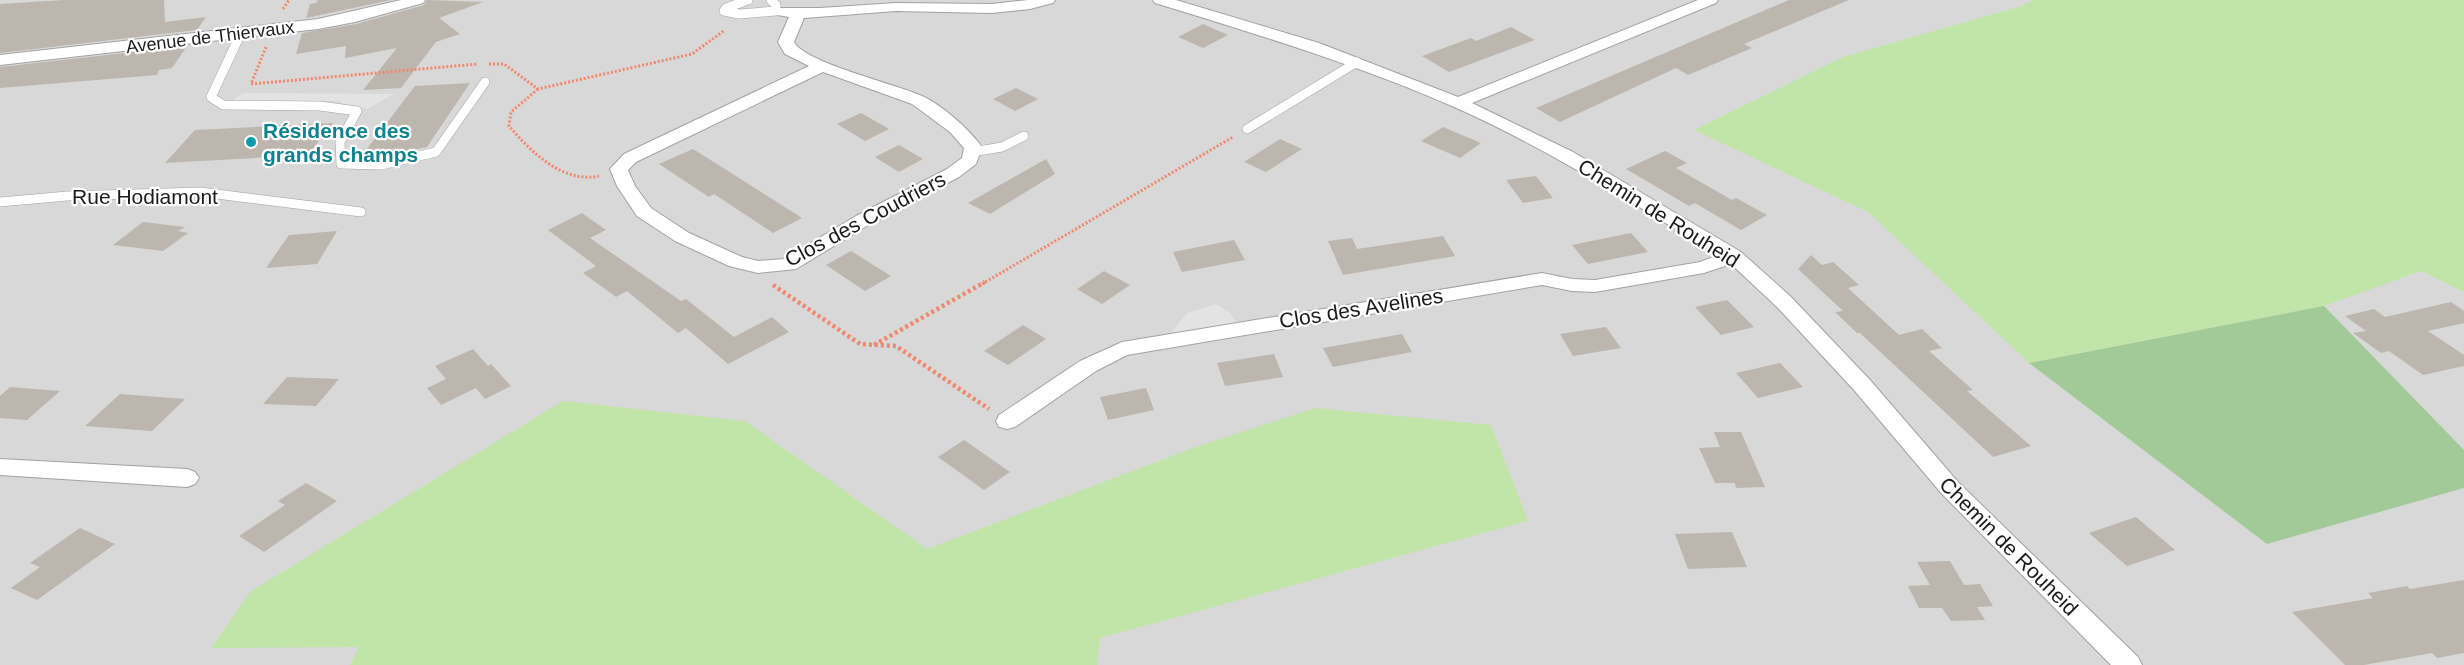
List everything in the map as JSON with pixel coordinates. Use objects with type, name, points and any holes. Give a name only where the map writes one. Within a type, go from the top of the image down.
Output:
[{"type":"street","name":"Avenue de Thiervaux","points":[[0,60],[241,33],[355,17],[418,0]]},
{"type":"street","points":[[773,5],[799,12],[896,7],[1015,6],[1048,0]]},
{"type":"street","name":"Chemin de Rouheid","points":[[1160,0],[1357,62],[1458,103],[1567,156],[1734,256],[1784,302],[1862,386],[1950,488],[2128,665]]},
{"type":"street","points":[[1200,12],[1218,0]]},
{"type":"street","points":[[1458,103],[1711,0]]},
{"type":"street","points":[[799,12],[786,42],[791,51],[822,66],[918,100],[957,128],[973,147],[972,152]]},
{"type":"street","points":[[620,172],[619,169],[630,158],[656,144],[822,66]]},
{"type":"street","name":"Clos des Coudriers","points":[[620,172],[626,186],[645,212],[682,237],[736,262],[758,267],[789,265],[863,220],[953,173],[970,160],[972,152]]},
{"type":"street","name":"Clos des Avelines","points":[[1007,421],[1088,366],[1122,349],[1542,279],[1572,285],[1594,286],[1704,267],[1734,256]]},
{"type":"street","points":[[0,467],[187,478]]},
{"type":"lane","points":[[748,0],[726,8],[724,11],[739,14],[773,5]]},
{"type":"lane","points":[[241,33],[211,97],[223,105],[320,106],[357,111],[340,142],[341,164],[381,165],[436,152],[485,82]]},
{"type":"lane","points":[[1247,129],[1357,62]]},
{"type":"lane","points":[[972,152],[1002,147],[1024,136]]},
{"type":"lane","name":"Rue Hodiamont","points":[[0,202],[67,196],[200,192],[361,212]]},
{"type":"path","points":[[538,89],[511,112],[508,126],[522,142],[573,177],[587,179],[620,172]]},
{"type":"path","points":[[874,345],[1057,242],[1247,129]]},
{"type":"path","points":[[758,267],[766,281],[860,344],[896,346],[1007,421]]},
{"type":"shaded area","points":[[0,0],[2464,0],[2464,665],[0,665]]},
{"type":"shaded area","points":[[243,93],[394,94],[367,109],[335,101],[232,101]]},
{"type":"shaded area","points":[[1216,304],[1229,312],[1241,328],[1165,340],[1187,313]]},
{"type":"green space","points":[[2034,0],[2464,0],[2464,292],[2421,271],[2324,306],[2029,363],[1868,212],[1694,130],[1843,57],[2018,7]]},
{"type":"green space","points":[[2324,306],[2464,450],[2464,488],[2267,544],[2029,363]]},
{"type":"green space","points":[[563,401],[745,421],[927,549],[1193,448],[1315,408],[1491,425],[1528,521],[1100,638],[1097,665],[350,665],[359,647],[211,648],[251,591]]},
{"type":"building","points":[[64,0],[164,0],[165,22],[206,17],[197,30],[0,53],[0,4]]},
{"type":"building","points":[[318,0],[391,0],[306,18],[310,4]]},
{"type":"building","points":[[427,0],[483,2],[439,18],[460,34],[436,42],[401,88],[363,90],[397,48],[345,58],[346,46],[296,54],[302,33],[356,24],[424,5]]},
{"type":"building","points":[[1789,0],[1849,0],[1744,44],[1752,48],[1688,75],[1676,68],[1560,122],[1536,108]]},
{"type":"building","points":[[1203,24],[1228,35],[1203,48],[1178,37]]},
{"type":"building","points":[[1511,27],[1535,40],[1449,72],[1422,56],[1471,38],[1476,41]]},
{"type":"building","points":[[187,46],[172,68],[159,70],[157,75],[0,88],[0,67]]},
{"type":"building","name":"Résidence des grands champs","points":[[470,83],[427,147],[405,152],[363,154],[415,86]]},
{"type":"building","points":[[1016,88],[1038,99],[1015,111],[993,99]]},
{"type":"building","points":[[861,113],[889,129],[865,141],[837,124]]},
{"type":"building","name":"Résidence des grands champs","points":[[333,123],[308,155],[165,163],[195,130]]},
{"type":"building","points":[[1443,127],[1481,143],[1460,158],[1421,141]]},
{"type":"building","points":[[1280,139],[1302,149],[1266,172],[1244,162]]},
{"type":"building","points":[[899,145],[923,159],[899,172],[875,157]]},
{"type":"building","points":[[693,149],[802,218],[773,233],[714,194],[709,197],[659,164]]},
{"type":"building","points":[[1665,151],[1687,163],[1676,168],[1732,200],[1736,198],[1767,215],[1741,230],[1695,203],[1689,206],[1626,169]]},
{"type":"building","points":[[1046,159],[1055,174],[990,214],[968,203]]},
{"type":"building","points":[[1536,176],[1553,198],[1523,203],[1506,180]]},
{"type":"building","points":[[582,213],[606,230],[590,238],[681,301],[686,299],[734,337],[772,317],[789,332],[728,364],[686,328],[678,333],[627,291],[616,297],[583,273],[596,266],[548,230]]},
{"type":"building","points":[[143,222],[185,227],[178,231],[188,233],[163,251],[113,245]]},
{"type":"building","points":[[337,231],[317,264],[266,268],[289,235]]},
{"type":"building","points":[[1631,233],[1648,252],[1588,264],[1572,245]]},
{"type":"building","points":[[1443,236],[1455,256],[1343,275],[1328,241],[1352,238],[1357,249]]},
{"type":"building","points":[[1234,240],[1245,260],[1182,272],[1173,252]]},
{"type":"building","points":[[851,251],[891,276],[865,291],[826,265]]},
{"type":"building","points":[[1811,255],[1822,265],[1833,262],[1859,285],[1848,288],[1899,335],[1922,329],[1942,348],[1929,351],[1973,390],[1967,391],[2031,446],[1993,457],[1835,312],[1843,311],[1798,269]]},
{"type":"building","points":[[1104,271],[1130,285],[1102,304],[1077,289]]},
{"type":"building","points":[[1727,300],[1754,327],[1721,335],[1695,307]]},
{"type":"building","points":[[2451,302],[2464,311],[2464,323],[2428,331],[2464,355],[2464,366],[2423,375],[2389,351],[2381,353],[2353,333],[2366,331],[2345,316],[2374,309],[2385,317]]},
{"type":"building","points":[[1023,325],[1046,339],[1008,365],[984,351]]},
{"type":"building","points":[[1606,327],[1621,348],[1573,356],[1560,334]]},
{"type":"building","points":[[1402,334],[1412,352],[1333,367],[1323,348]]},
{"type":"building","points":[[473,349],[488,366],[491,364],[511,386],[485,399],[476,388],[441,405],[427,388],[446,379],[435,366]]},
{"type":"building","points":[[1274,354],[1283,377],[1225,386],[1217,363]]},
{"type":"building","points":[[1780,363],[1803,387],[1758,398],[1736,373]]},
{"type":"building","points":[[287,377],[339,379],[316,406],[263,404]]},
{"type":"building","points":[[10,387],[60,391],[27,420],[0,418],[0,396]]},
{"type":"building","points":[[1146,388],[1154,410],[1108,420],[1100,397]]},
{"type":"building","points":[[120,394],[185,399],[152,431],[85,426]]},
{"type":"building","points":[[1714,432],[1741,432],[1765,487],[1736,488],[1735,483],[1715,483],[1699,448],[1720,447]]},
{"type":"building","points":[[964,440],[1010,472],[984,490],[938,457]]},
{"type":"building","points":[[306,483],[337,501],[264,552],[239,536],[285,505],[278,501]]},
{"type":"building","points":[[2136,517],[2175,550],[2127,566],[2089,533]]},
{"type":"building","points":[[80,528],[115,544],[37,600],[11,588],[40,567],[30,563]]},
{"type":"building","points":[[1732,532],[1747,567],[1688,569],[1675,534]]},
{"type":"building","points":[[1950,561],[1964,585],[1980,584],[1993,606],[1977,607],[1985,620],[1951,621],[1942,608],[1919,608],[1908,586],[1930,585],[1917,562]]},
{"type":"building","points":[[2464,580],[2464,653],[2437,658],[2432,653],[2364,665],[2345,665],[2292,612],[2373,598],[2368,593]]},
{"type":"place","name":"Résidence des grands champs","points":[[251,142]]}]
